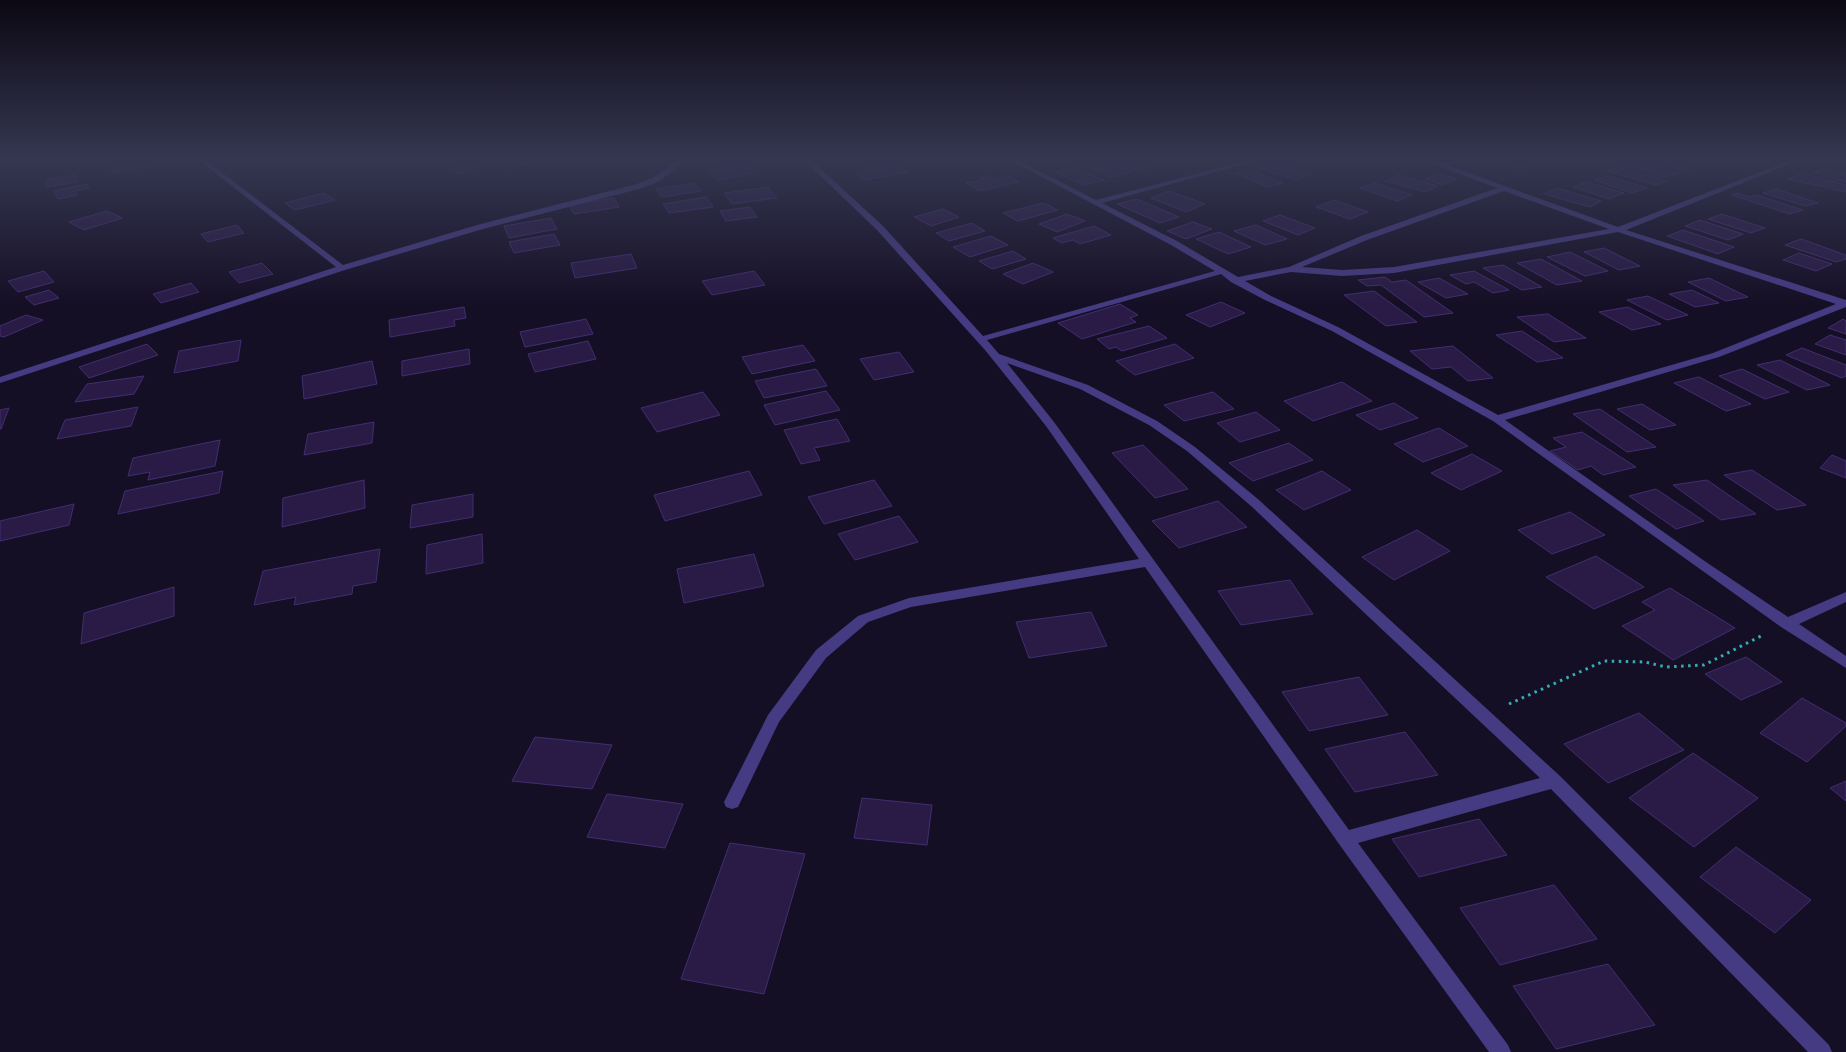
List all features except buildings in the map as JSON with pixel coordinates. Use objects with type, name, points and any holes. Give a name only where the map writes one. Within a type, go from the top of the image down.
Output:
[{"type":"street","points":[[263,207],[342,268]]},
{"type":"street","points":[[0,380],[342,268],[480,227],[558,207]]},
{"type":"street","points":[[857,207],[878,227],[982,339],[1050,424],[1345,839],[1501,1052]]},
{"type":"street","points":[[1106,207],[1223,271],[1234,280],[1343,333],[1497,419],[1700,565],[1846,663]]},
{"type":"street","points":[[1234,280],[1291,269],[1364,238],[1451,207]]},
{"type":"street","points":[[1553,207],[1846,304]]},
{"type":"street","points":[[1291,269],[1342,273],[1394,270],[1618,230],[1677,207]]},
{"type":"street","points":[[982,339],[1223,271]]},
{"type":"street","points":[[1497,419],[1716,355],[1846,304]]},
{"type":"street","points":[[997,357],[1084,387],[1153,423],[1191,449],[1255,503],[1554,781],[1822,1052]]},
{"type":"street","points":[[732,802],[773,719],[821,654],[863,619],[909,603],[1149,562]]},
{"type":"street","points":[[1786,624],[1846,597]]},
{"type":"street","points":[[1345,839],[1554,781]]},
{"type":"path","points":[[1484,717],[1526,694],[1604,661],[1645,662],[1666,667],[1704,665],[1786,624]]}]
